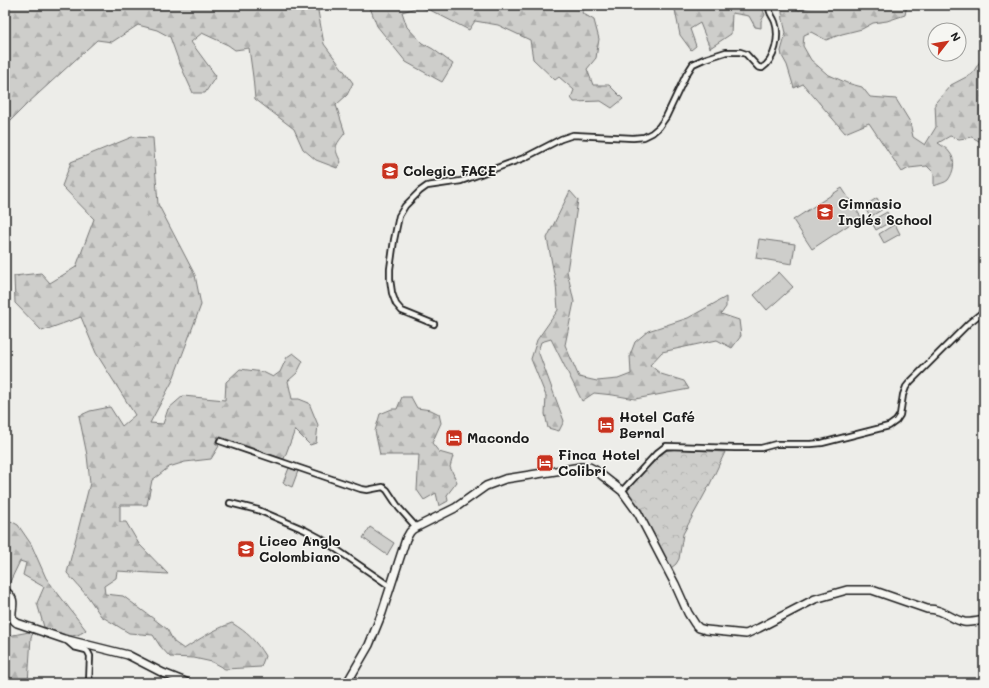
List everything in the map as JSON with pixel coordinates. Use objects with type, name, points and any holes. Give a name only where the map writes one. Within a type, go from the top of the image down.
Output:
[{"type":"street","points":[[434,324],[402,311],[396,304],[392,293],[390,278],[394,240],[399,216],[405,206],[420,191],[427,186],[461,181],[524,158],[561,139],[573,135],[633,138],[644,137],[652,133],[659,127],[666,116],[693,64],[726,52],[740,52],[746,54],[758,67],[762,68],[767,64],[776,44],[777,33],[775,23],[769,12],[770,5]]},
{"type":"street","points":[[622,491],[657,453],[666,446],[761,448],[776,444],[822,443],[889,426],[896,421],[900,415],[903,395],[910,382],[984,311]]},
{"type":"street","points":[[220,441],[361,489],[367,490],[383,487],[416,527]]},
{"type":"street","points":[[347,683],[368,645],[382,613],[410,532],[416,527],[455,508],[486,486],[505,480],[581,467],[589,467],[596,470],[622,491],[638,513],[688,612],[699,628],[746,634],[815,599],[847,590],[872,590],[927,609],[941,611],[963,622],[984,620]]},
{"type":"street","points":[[230,502],[258,510],[305,530],[333,547],[391,587]]},
{"type":"street","points":[[5,591],[12,597],[12,618],[17,623],[64,639],[128,655],[163,673],[188,683]]},
{"type":"street","points":[[64,639],[74,647],[86,650],[88,652],[90,656],[89,683]]},
{"type":"green space","points":[[5,5],[329,5],[318,11],[324,44],[353,83],[347,95],[336,105],[345,133],[336,147],[341,162],[337,168],[316,160],[303,149],[294,129],[255,99],[249,48],[235,50],[228,45],[202,33],[191,42],[216,76],[205,93],[193,93],[170,37],[157,30],[138,25],[112,42],[97,40],[5,126]]},
{"type":"green space","points":[[369,5],[587,5],[582,13],[594,20],[599,39],[596,58],[587,69],[593,85],[609,85],[623,99],[612,108],[601,101],[574,102],[571,98],[574,90],[559,77],[555,80],[533,59],[530,40],[498,25],[475,21],[469,30],[430,10],[419,7],[402,12],[407,27],[422,43],[433,49],[453,64],[442,82],[406,62],[377,26]]},
{"type":"green space","points":[[674,5],[761,5],[765,15],[761,21],[761,28],[755,27],[749,16],[732,13],[731,34],[710,48],[700,23],[690,29],[696,46],[691,50],[680,35]]},
{"type":"green space","points":[[781,5],[787,5],[799,10],[829,5],[907,5],[905,15],[887,21],[873,23],[862,29],[826,40],[811,32],[804,35],[803,46],[811,60],[827,74],[847,83],[862,87],[870,97],[896,99],[910,122],[913,137],[925,145],[936,127],[935,103],[951,85],[972,74],[984,55],[984,144],[972,137],[959,139],[950,136],[938,143],[946,148],[950,153],[954,166],[948,180],[934,186],[934,173],[927,166],[909,168],[902,172],[869,123],[845,133],[803,84],[794,88],[781,51],[786,33]]},
{"type":"green space","points":[[132,137],[153,138],[158,204],[195,275],[201,305],[172,382],[150,423],[163,424],[168,409],[183,396],[225,400],[226,382],[240,369],[263,372],[273,377],[280,372],[287,357],[293,353],[303,361],[297,373],[288,381],[292,399],[299,399],[309,403],[318,425],[316,443],[310,445],[295,430],[284,459],[218,436],[215,443],[219,446],[211,459],[185,462],[169,467],[152,480],[147,505],[120,505],[120,522],[126,522],[139,544],[168,574],[117,571],[116,578],[104,586],[105,594],[123,596],[167,629],[174,642],[184,649],[207,634],[232,623],[251,637],[265,656],[261,667],[225,669],[212,662],[194,658],[170,657],[153,635],[129,633],[101,616],[88,597],[67,573],[90,483],[87,455],[79,416],[90,411],[110,407],[122,426],[135,415],[96,353],[81,317],[42,331],[15,303],[14,276],[41,273],[50,283],[76,267],[94,219],[62,186],[71,162]]},
{"type":"green space","points":[[842,188],[861,217],[812,249],[793,220]]},
{"type":"green space","points":[[570,191],[578,200],[567,271],[574,302],[565,345],[579,377],[597,381],[618,379],[631,374],[630,355],[635,342],[648,331],[688,318],[726,297],[726,307],[721,314],[739,320],[741,336],[732,348],[717,340],[662,352],[650,365],[661,374],[684,381],[689,389],[635,399],[594,393],[582,401],[551,339],[541,342],[538,351],[564,421],[559,431],[548,428],[545,414],[546,396],[531,359],[537,340],[558,310],[556,284],[547,238]]},
{"type":"green space","points":[[877,198],[883,209],[870,217],[864,206]]},
{"type":"green space","points":[[887,212],[892,221],[876,230],[871,221]]},
{"type":"green space","points":[[895,224],[900,234],[884,243],[879,234]]},
{"type":"green space","points":[[759,239],[795,244],[792,264],[756,258]]},
{"type":"green space","points":[[779,272],[793,287],[767,310],[754,295]]},
{"type":"green space","points":[[402,397],[411,397],[417,408],[431,410],[439,414],[441,423],[432,443],[439,452],[453,456],[450,467],[457,482],[447,495],[448,501],[439,506],[436,493],[424,500],[417,490],[419,455],[380,455],[375,431],[380,414],[392,409],[397,409]]},
{"type":"green space","points":[[677,449],[725,452],[710,484],[683,534],[679,559],[671,568],[641,511],[628,493],[628,488],[664,451]]},
{"type":"green space","points":[[289,468],[298,471],[292,487],[283,483]]},
{"type":"green space","points":[[5,518],[18,525],[31,544],[46,578],[86,630],[81,634],[70,636],[60,634],[44,627],[37,603],[44,587],[23,575],[26,563],[20,561],[8,586],[5,585]]},
{"type":"green space","points":[[370,527],[394,543],[387,555],[363,538]]},
{"type":"green space","points":[[34,632],[31,637],[28,683],[5,683],[5,640],[8,636]]},
{"type":"place","name":"Colegio FACE","points":[[390,171]]},
{"type":"place","name":"Gimnasio Inglés School","points":[[825,212]]},
{"type":"place","name":"Hotel Café Bernal","points":[[606,425]]},
{"type":"place","name":"Macondo","points":[[454,438]]},
{"type":"place","name":"Finca Hotel Colibrí","points":[[545,463]]},
{"type":"place","name":"Liceo Anglo Colombiano","points":[[246,549]]}]
